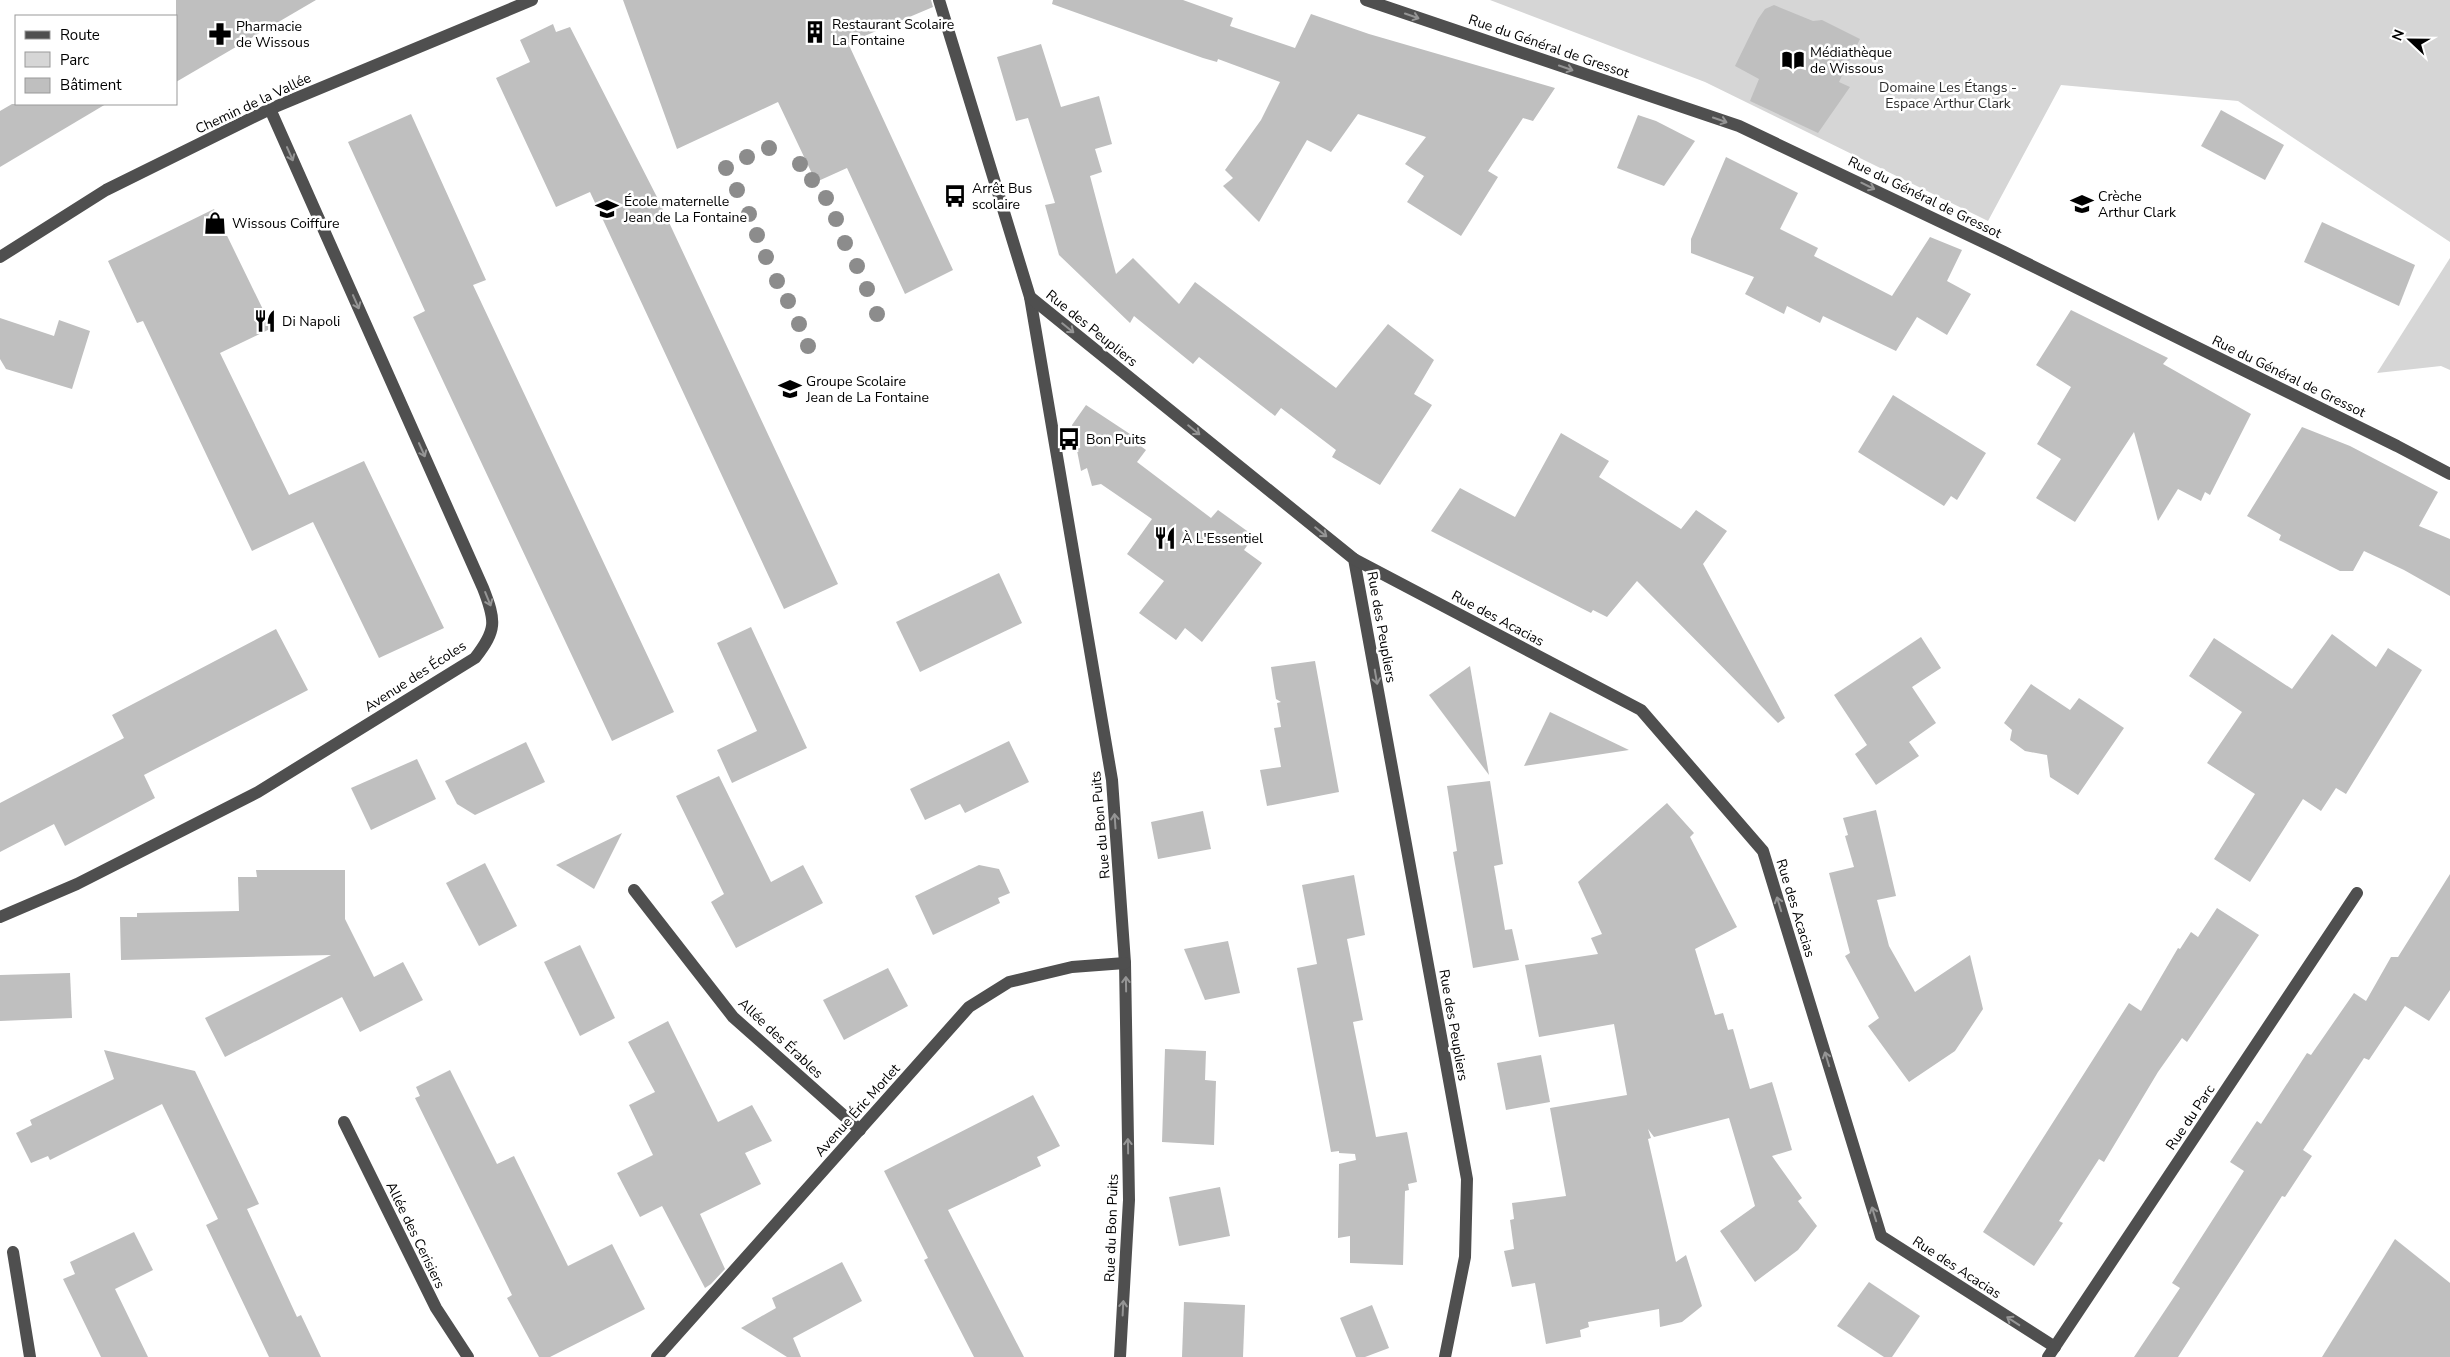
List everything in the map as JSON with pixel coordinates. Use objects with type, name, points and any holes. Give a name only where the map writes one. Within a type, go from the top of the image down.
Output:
[{"type":"street","name":"Chemin de la Vallée","points":[[0,257],[106,190],[270,109],[532,0]]},
{"type":"street","name":"Rue des Peupliers","points":[[939,0],[1030,297],[1354,559],[1467,1179],[1465,1257],[1445,1357]]},
{"type":"street","name":"Rue du Général de Gressot","points":[[1366,0],[1739,126],[2013,256],[2450,474]]},
{"type":"street","name":"Avenue des Écoles","points":[[0,916],[77,884],[258,792],[475,658],[490,640],[492,609],[270,109]]},
{"type":"street","name":"Rue du Bon Puits","points":[[1030,297],[1112,780],[1125,963],[1129,1200],[1120,1357]]},
{"type":"street","name":"Rue des Acacias","points":[[1354,559],[1641,710],[1763,851],[1881,1236],[2051,1352]]},
{"type":"street","name":"Allée des Érables","points":[[634,890],[733,1017],[860,1130]]},
{"type":"street","name":"Rue du Parc","points":[[2051,1352],[2357,893]]},
{"type":"street","name":"Avenue Éric Morlet","points":[[662,1355],[969,1007],[1009,982],[1072,966],[1125,963]]},
{"type":"street","name":"Allée des Cerisiers","points":[[344,1122],[436,1308],[468,1357]]},
{"type":"street","points":[[13,1252],[30,1357]]},
{"type":"green space","name":"Domaine Les Étangs - Espace Arthur Clark","points":[[1490,0],[2450,0],[2450,242],[2238,101],[2061,85],[1988,221],[1705,82]]},
{"type":"green space","points":[[2450,258],[2450,370],[2441,366],[2377,373]]},
{"type":"building","points":[[176,0],[316,0],[178,81],[178,15],[176,15]]},
{"type":"building","points":[[623,0],[931,0],[933,7],[848,43],[953,270],[905,294],[847,168],[816,182],[778,102],[677,149]]},
{"type":"building","points":[[1053,0],[1183,0],[1233,18],[1230,26],[1295,48],[1311,14],[1369,34],[1555,88],[1533,121],[1523,118],[1488,171],[1498,177],[1461,236],[1407,202],[1424,176],[1405,164],[1426,137],[1358,114],[1331,152],[1307,140],[1259,222],[1223,186],[1233,178],[1225,170],[1261,120],[1280,82],[1218,59],[1217,62],[1203,58],[1052,4]]},
{"type":"building","name":"Médiathèque de Wissous","points":[[1774,5],[1813,21],[1822,20],[1860,39],[1839,82],[1850,87],[1818,133],[1750,101],[1759,79],[1735,66],[1758,19],[1765,9]]},
{"type":"building","points":[[553,24],[556,32],[570,27],[659,201],[838,584],[784,609],[590,192],[556,207],[496,78],[530,62],[520,40]]},
{"type":"building","points":[[1041,44],[1061,107],[1099,96],[1112,144],[1095,149],[1102,172],[1090,176],[1116,274],[1133,258],[1179,304],[1195,282],[1336,388],[1388,324],[1434,360],[1414,394],[1432,405],[1380,485],[1332,457],[1336,450],[1281,408],[1275,416],[1199,357],[1193,364],[1134,316],[1130,323],[1059,255],[1045,205],[1055,203],[1028,118],[1016,121],[997,57]]},
{"type":"building","points":[[12,104],[104,105],[0,167],[0,111]]},
{"type":"building","points":[[2221,110],[2284,145],[2265,180],[2201,146]]},
{"type":"building","points":[[411,114],[486,280],[473,285],[674,712],[612,741],[413,317],[425,311],[348,142]]},
{"type":"building","points":[[1638,115],[1656,121],[1695,141],[1664,186],[1617,168]]},
{"type":"building","points":[[1726,157],[1798,193],[1780,229],[1818,248],[1814,256],[1892,296],[1930,237],[1962,250],[1947,281],[1971,294],[1947,335],[1917,317],[1896,351],[1823,316],[1820,323],[1787,306],[1784,314],[1745,294],[1754,277],[1691,253],[1691,239]]},
{"type":"building","points":[[214,209],[272,328],[220,353],[289,495],[364,461],[444,628],[379,658],[313,522],[252,551],[143,321],[137,323],[108,261]]},
{"type":"building","points":[[2322,222],[2415,265],[2399,306],[2304,262]]},
{"type":"building","points":[[2071,310],[2168,358],[2163,364],[2251,414],[2210,495],[2205,492],[2201,501],[2178,489],[2158,521],[2134,432],[2075,522],[2036,498],[2061,459],[2037,444],[2071,387],[2036,365]]},
{"type":"building","points":[[0,318],[54,336],[59,320],[90,331],[72,389],[6,369],[0,359]]},
{"type":"building","points":[[1893,395],[1986,453],[1957,500],[1951,496],[1944,506],[1858,452]]},
{"type":"building","points":[[1086,405],[1136,438],[1134,441],[1146,450],[1137,462],[1211,518],[1218,510],[1254,536],[1244,550],[1262,563],[1202,642],[1185,628],[1176,640],[1139,613],[1164,581],[1127,554],[1152,519],[1101,484],[1092,486],[1087,468],[1081,471],[1072,425]]},
{"type":"building","points":[[2302,427],[2350,446],[2438,492],[2419,526],[2450,539],[2450,596],[2404,570],[2364,551],[2353,571],[2340,571],[2279,540],[2281,535],[2247,516]]},
{"type":"building","points":[[1561,433],[1609,461],[1599,477],[1681,529],[1696,510],[1727,531],[1703,564],[1785,718],[1778,723],[1637,581],[1607,617],[1593,610],[1591,613],[1431,531],[1460,488],[1515,517]]},
{"type":"building","points":[[999,573],[1022,623],[920,672],[896,622]]},
{"type":"building","points":[[751,627],[807,748],[732,783],[717,750],[757,731],[717,643]]},
{"type":"building","points":[[276,629],[308,690],[144,775],[155,798],[65,846],[54,824],[0,852],[0,803],[124,738],[112,715]]},
{"type":"building","points":[[2332,634],[2376,667],[2388,648],[2422,670],[2346,794],[2336,788],[2321,811],[2303,799],[2250,882],[2214,859],[2255,794],[2207,763],[2242,712],[2189,676],[2214,638],[2292,689]]},
{"type":"building","points":[[1921,637],[1941,668],[1912,687],[1936,723],[1909,742],[1919,756],[1876,785],[1855,754],[1867,745],[1834,695]]},
{"type":"building","points":[[1315,661],[1339,792],[1267,806],[1260,770],[1281,767],[1274,728],[1281,727],[1277,703],[1281,702],[1276,699],[1271,667]]},
{"type":"building","points":[[1470,666],[1489,775],[1429,695]]},
{"type":"building","points":[[2031,684],[2070,710],[2079,698],[2124,728],[2078,795],[2050,777],[2047,755],[2025,751],[2010,740],[2012,730],[2004,723]]},
{"type":"building","points":[[1550,712],[1629,750],[1524,766]]},
{"type":"building","points":[[1009,741],[1029,782],[965,813],[960,804],[925,820],[910,789]]},
{"type":"building","points":[[526,742],[545,782],[475,815],[457,804],[445,781]]},
{"type":"building","points":[[417,759],[436,799],[371,830],[351,788]]},
{"type":"building","points":[[719,776],[771,882],[803,865],[823,903],[736,948],[711,902],[724,894],[676,796]]},
{"type":"building","points":[[1490,781],[1503,864],[1494,866],[1505,930],[1512,929],[1519,960],[1473,968],[1453,852],[1457,851],[1447,786]]},
{"type":"building","points":[[1667,803],[1694,833],[1690,837],[1737,927],[1695,949],[1715,1015],[1723,1013],[1728,1030],[1733,1029],[1750,1089],[1772,1082],[1792,1150],[1772,1156],[1802,1198],[1798,1201],[1817,1226],[1798,1250],[1755,1282],[1720,1231],[1755,1206],[1729,1118],[1654,1137],[1648,1129],[1651,1138],[1648,1139],[1676,1262],[1686,1255],[1702,1306],[1682,1322],[1660,1327],[1659,1309],[1588,1322],[1589,1327],[1580,1330],[1581,1337],[1546,1344],[1535,1283],[1512,1287],[1504,1251],[1514,1249],[1510,1220],[1514,1219],[1512,1203],[1566,1196],[1550,1108],[1627,1095],[1614,1024],[1539,1037],[1525,965],[1598,954],[1591,938],[1602,934],[1578,882]]},
{"type":"building","points":[[1876,810],[1896,896],[1877,900],[1889,946],[1915,992],[1970,955],[1983,1009],[1955,1051],[1909,1082],[1868,1026],[1879,1018],[1845,956],[1850,953],[1829,873],[1854,867],[1845,836],[1848,835],[1843,818]]},
{"type":"building","points":[[1203,811],[1211,849],[1158,859],[1151,822]]},
{"type":"building","points":[[622,833],[594,889],[556,865]]},
{"type":"building","points":[[485,863],[517,926],[479,946],[446,883]]},
{"type":"building","points":[[979,865],[999,869],[1010,893],[998,898],[1000,903],[933,935],[915,896]]},
{"type":"building","points":[[256,870],[345,870],[345,919],[374,977],[403,962],[423,1000],[360,1032],[342,997],[225,1057],[205,1018],[331,955],[121,960],[120,917],[137,917],[137,913],[239,911],[238,877],[257,877]]},
{"type":"building","points":[[2450,874],[2450,990],[2429,1021],[2405,1006],[2369,1060],[2364,1058],[2303,1150],[2312,1156],[2285,1197],[2282,1196],[2178,1357],[2134,1357],[2180,1288],[2172,1283],[2244,1171],[2230,1162],[2257,1121],[2261,1124],[2307,1053],[2311,1055],[2354,993],[2366,1001],[2391,957],[2398,957]]},
{"type":"building","points":[[1354,875],[1365,935],[1347,939],[1363,1020],[1353,1022],[1376,1137],[1407,1132],[1417,1182],[1408,1184],[1409,1190],[1405,1191],[1403,1265],[1350,1263],[1350,1236],[1338,1238],[1339,1164],[1356,1160],[1355,1154],[1339,1153],[1339,1151],[1331,1152],[1297,968],[1317,964],[1302,885]]},
{"type":"building","points":[[2217,908],[2259,935],[2187,1042],[2182,1038],[2158,1072],[2104,1162],[2099,1159],[2059,1221],[2063,1223],[2034,1266],[1983,1232],[2129,1003],[2141,1011],[2178,948],[2180,949],[2191,932],[2198,937]]},
{"type":"building","points":[[1228,941],[1240,993],[1205,1000],[1184,949]]},
{"type":"building","points":[[580,945],[615,1018],[580,1036],[544,962]]},
{"type":"building","points":[[888,968],[908,1006],[844,1040],[823,1000]]},
{"type":"building","points":[[70,973],[72,1018],[0,1021],[0,975]]},
{"type":"building","points":[[668,1021],[718,1122],[752,1105],[772,1141],[745,1153],[761,1184],[700,1214],[725,1269],[705,1288],[662,1206],[640,1217],[617,1173],[653,1155],[629,1105],[655,1092],[628,1042]]},
{"type":"building","points":[[1165,1049],[1206,1051],[1205,1080],[1216,1081],[1214,1145],[1162,1142]]},
{"type":"building","points":[[104,1050],[195,1071],[259,1204],[247,1209],[297,1317],[301,1315],[321,1357],[269,1357],[206,1225],[218,1219],[162,1104],[50,1160],[48,1156],[31,1163],[16,1133],[32,1125],[30,1120],[114,1079]]},
{"type":"building","points":[[1541,1055],[1550,1102],[1506,1110],[1497,1063]]},
{"type":"building","points":[[450,1070],[497,1164],[514,1156],[568,1266],[612,1244],[645,1309],[550,1357],[539,1357],[507,1298],[512,1295],[415,1098],[420,1096],[416,1087]]},
{"type":"building","points":[[1033,1095],[1060,1146],[1037,1157],[1041,1166],[948,1210],[1024,1357],[974,1357],[924,1260],[928,1258],[884,1171]]},
{"type":"building","points":[[1220,1187],[1230,1236],[1179,1246],[1169,1197]]},
{"type":"building","points":[[134,1232],[153,1270],[115,1289],[148,1357],[101,1357],[63,1279],[75,1274],[70,1262]]},
{"type":"building","points":[[2395,1239],[2450,1283],[2450,1357],[2322,1357]]},
{"type":"building","points":[[842,1262],[862,1301],[793,1338],[801,1357],[787,1357],[741,1328],[776,1308],[772,1298]]},
{"type":"building","points":[[1869,1282],[1920,1316],[1892,1357],[1884,1357],[1837,1326]]},
{"type":"building","points":[[1184,1302],[1245,1305],[1243,1357],[1182,1357]]},
{"type":"building","points":[[1372,1305],[1389,1348],[1365,1357],[1356,1357],[1340,1318]]},
{"type":"place","name":"Restaurant Scolaire La Fontaine","points":[[815,32]]},
{"type":"place","name":"Pharmacie de Wissous","points":[[220,34]]},
{"type":"place","name":"Médiathèque de Wissous","points":[[1793,60]]},
{"type":"place","name":"Arrêt Bus scolaire","points":[[955,196]]},
{"type":"place","name":"Crèche Arthur Clark","points":[[2082,204]]},
{"type":"place","name":"École maternelle Jean de La Fontaine","points":[[607,209]]},
{"type":"place","name":"Wissous Coiffure","points":[[215,223]]},
{"type":"place","name":"Di Napoli","points":[[265,321]]},
{"type":"place","name":"Groupe Scolaire Jean de La Fontaine","points":[[790,389]]},
{"type":"place","name":"Bon Puits","points":[[1069,439]]},
{"type":"place","name":"À L'Essentiel","points":[[1165,538]]}]
